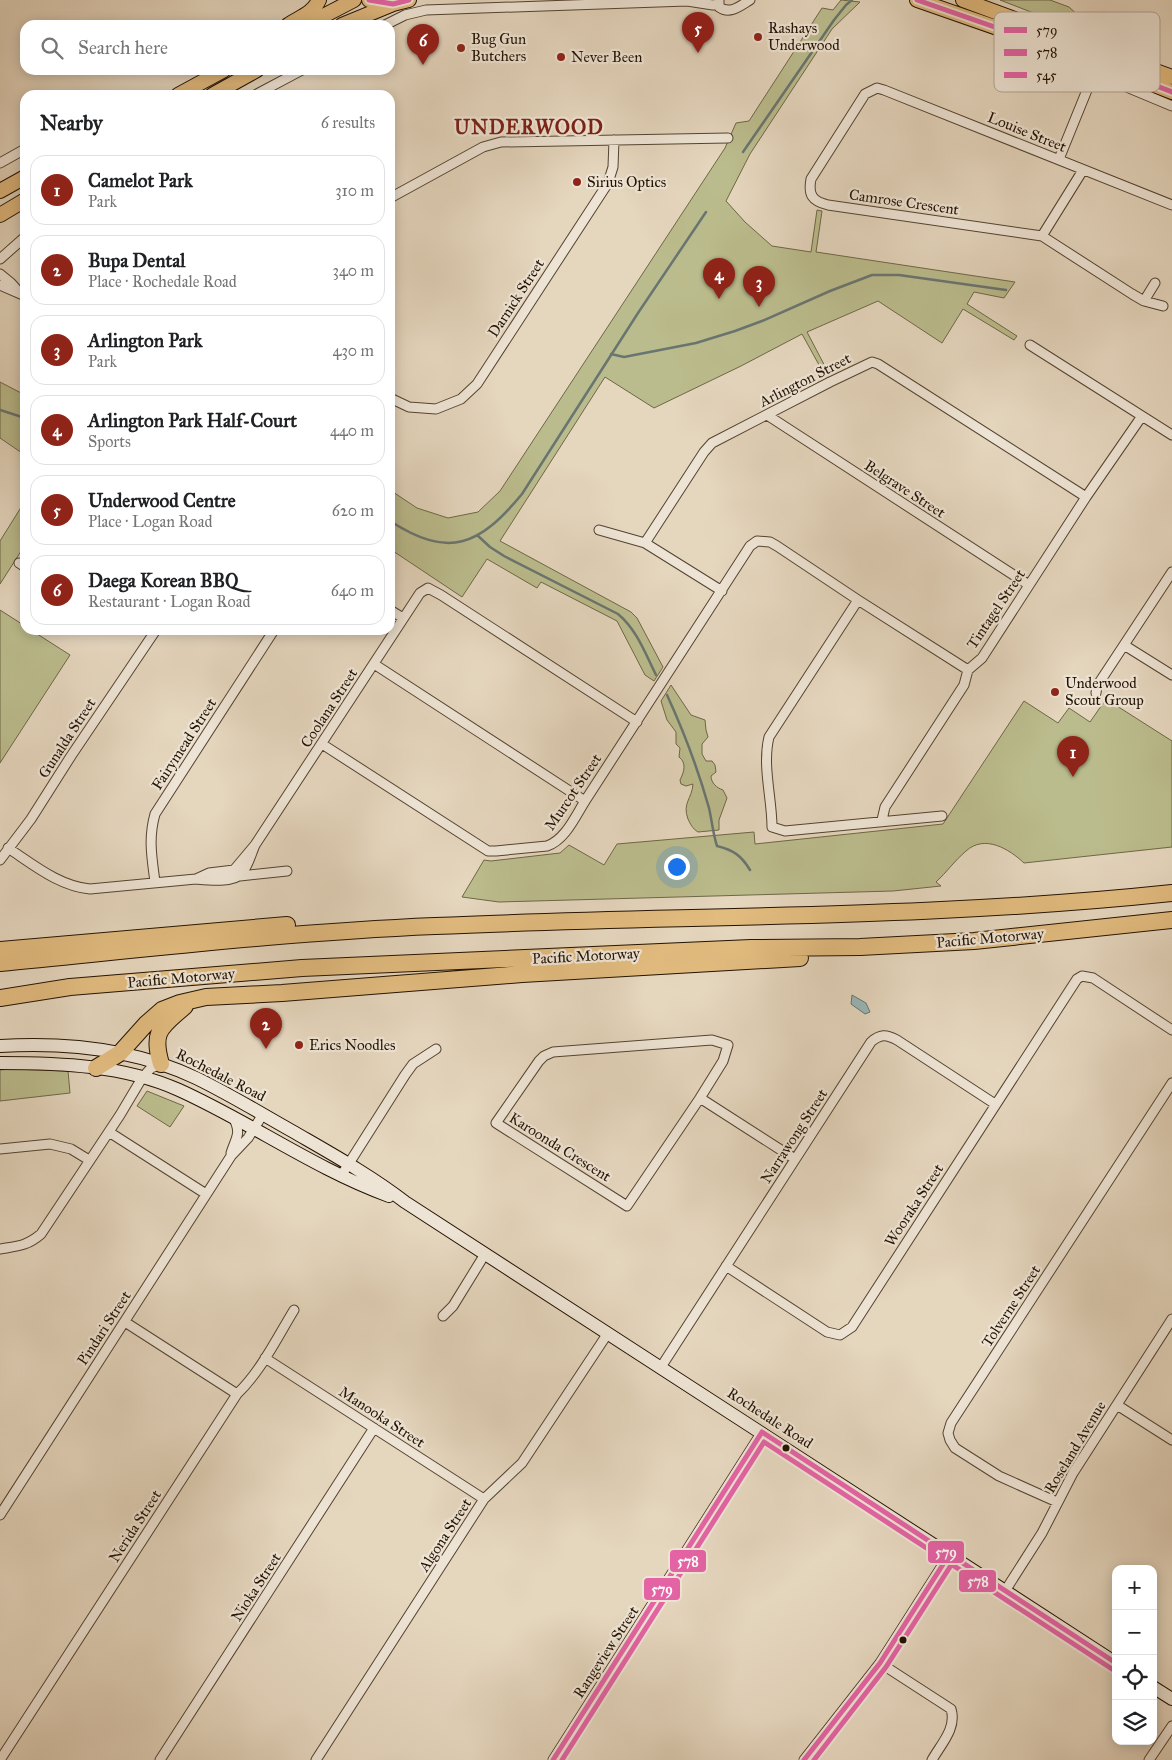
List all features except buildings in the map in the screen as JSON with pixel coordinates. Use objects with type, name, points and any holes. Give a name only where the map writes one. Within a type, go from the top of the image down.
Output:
[{"type":"highway","name":"Pacific Motorway","points":[[0,963],[306,933],[556,921],[899,913],[1114,899],[1172,893]]},
{"type":"highway","points":[[0,950],[255,926],[464,916],[556,921]]},
{"type":"highway","name":"Pacific Motorway","points":[[0,998],[70,987],[302,968],[751,948],[860,947],[974,941],[1172,920]]},
{"type":"highway","points":[[96,1068],[120,1053],[155,1015],[170,1006],[206,996],[282,993],[580,970],[922,953],[974,941]]},
{"type":"highway","points":[[161,1064],[156,1046],[158,1035],[171,1017],[192,999]]},
{"type":"main road","points":[[296,20],[313,10],[320,0]]},
{"type":"main road","points":[[316,20],[354,0]]},
{"type":"main road","points":[[349,20],[360,0]]},
{"type":"main road","points":[[369,0],[393,4]]},
{"type":"main road","points":[[353,20],[393,4],[409,0]]},
{"type":"main road","points":[[917,0],[994,29]]},
{"type":"main road","points":[[963,0],[996,12]]},
{"type":"main road","points":[[1160,73],[1172,77]]},
{"type":"main road","points":[[187,90],[215,75]]},
{"type":"main road","points":[[221,90],[248,75]]},
{"type":"main road","points":[[1160,88],[1172,92]]},
{"type":"main road","points":[[0,191],[20,180]]},
{"type":"main road","points":[[5,211],[20,203]]},
{"type":"main road","name":"Rochedale Road","points":[[0,1046],[36,1044],[72,1046],[98,1048],[120,1053],[161,1064],[195,1077],[262,1114],[349,1164],[1112,1660]]},
{"type":"main road","name":"Rochedale Road","points":[[0,1063],[49,1063],[96,1068],[142,1078],[178,1090],[342,1176],[405,1202]]},
{"type":"main road","points":[[1157,1690],[1172,1699]]},
{"type":"street","points":[[395,20],[405,15],[426,10],[687,1],[713,5],[719,2],[721,9],[726,11],[734,4],[750,0]]},
{"type":"street","points":[[264,90],[293,75]]},
{"type":"street","name":"Louise Street","points":[[871,90],[877,88],[884,90],[1172,205]]},
{"type":"street","name":"Camrose Crescent","points":[[871,90],[865,94],[811,179],[809,188],[812,196],[820,203],[1042,236]]},
{"type":"street","points":[[1059,159],[1086,92]]},
{"type":"street","points":[[1144,92],[1172,106]]},
{"type":"street","points":[[395,195],[483,148],[501,142],[728,138]]},
{"type":"street","name":"Darnick Street","points":[[395,400],[409,407],[436,409],[461,399],[477,384],[608,183],[613,167],[614,140]]},
{"type":"street","points":[[0,163],[20,152]]},
{"type":"street","points":[[1083,170],[1042,236],[1144,301],[1163,306]]},
{"type":"street","points":[[0,223],[5,211]]},
{"type":"street","points":[[0,259],[20,241]]},
{"type":"street","points":[[0,274],[20,292]]},
{"type":"street","points":[[1144,301],[1155,283]]},
{"type":"street","points":[[0,285],[20,293]]},
{"type":"street","points":[[1030,345],[1172,435]]},
{"type":"street","name":"Arlington Street","points":[[645,542],[704,452],[712,443],[872,362],[878,364],[1086,497]]},
{"type":"street","name":"Belgrave Street","points":[[767,415],[1029,585]]},
{"type":"street","name":"Tintagel Street","points":[[882,820],[885,807],[964,685],[968,670],[982,658],[1086,497],[1142,416]]},
{"type":"street","points":[[599,530],[645,542],[722,590]]},
{"type":"street","name":"Murcot Street","points":[[322,744],[488,850],[513,850],[555,844],[562,837],[750,546],[756,541],[763,541],[777,546],[858,600]]},
{"type":"street","points":[[1096,693],[1097,686],[1172,572]]},
{"type":"street","name":"Coolana Street","points":[[395,631],[420,593],[428,588],[637,722]]},
{"type":"street","points":[[942,816],[882,820],[786,831],[772,828],[766,752],[769,737],[858,600],[968,670]]},
{"type":"street","points":[[395,613],[403,618]]},
{"type":"street","name":"Gunalda Street","points":[[0,860],[31,819],[153,635]]},
{"type":"street","name":"Fairymead Street","points":[[155,882],[150,829],[155,814],[271,635]]},
{"type":"street","name":"Coolana Street","points":[[238,872],[392,635]]},
{"type":"street","points":[[1124,645],[1172,675]]},
{"type":"street","points":[[374,664],[585,801]]},
{"type":"street","name":"Coolana Street","points":[[238,872],[248,860],[255,845]]},
{"type":"street","points":[[8,848],[60,882],[76,888],[90,889],[196,879],[232,879],[238,872],[287,871]]},
{"type":"street","points":[[248,860],[251,867],[262,873]]},
{"type":"street","name":"Wooraka Street","points":[[726,1266],[827,1332],[840,1334],[852,1327],[1072,985],[1082,976],[1093,978],[1172,1030]]},
{"type":"street","name":"Narrawong Street","points":[[660,1367],[871,1042],[877,1037],[882,1035],[890,1036],[995,1104]]},
{"type":"street","name":"Karoonda Crescent","points":[[712,1040],[728,1045],[723,1061],[700,1098],[627,1206],[496,1123],[539,1061],[544,1056],[553,1052],[712,1040]]},
{"type":"street","points":[[342,1176],[404,1075],[414,1064],[436,1050]]},
{"type":"street","points":[[0,1249],[23,1246],[32,1242],[41,1234],[109,1132],[142,1078],[151,1068],[161,1064]]},
{"type":"street","name":"Tolverne Street","points":[[1057,1502],[999,1476],[955,1448],[948,1433],[951,1423],[1172,1083]]},
{"type":"street","points":[[700,1098],[795,1159]]},
{"type":"street","name":"Pindari Street","points":[[0,1515],[206,1194],[231,1156],[255,1129],[262,1114]]},
{"type":"street","name":"Pindari Street","points":[[231,1156],[238,1132],[238,1126],[232,1117]]},
{"type":"street","points":[[109,1132],[206,1194]]},
{"type":"street","points":[[0,1149],[50,1144],[71,1149],[89,1160]]},
{"type":"street","points":[[443,1316],[453,1306],[486,1254]]},
{"type":"street","name":"Nerida Street","points":[[0,1760],[236,1394],[245,1386],[265,1358],[294,1310]]},
{"type":"street","name":"Roseland Avenue","points":[[1005,1591],[1042,1533],[1072,1473],[1172,1319]]},
{"type":"street","points":[[125,1322],[236,1394]]},
{"type":"street","name":"Algona Street","points":[[316,1760],[484,1499],[522,1463],[608,1333]]},
{"type":"street","name":"Manooka Street","points":[[265,1358],[484,1499]]},
{"type":"street","points":[[1117,1405],[1172,1440]]},
{"type":"street","name":"Nioka Street","points":[[160,1760],[374,1428]]},
{"type":"street","name":"Rangeview Street","points":[[553,1760],[762,1432]]},
{"type":"street","points":[[804,1760],[880,1663],[949,1555]]},
{"type":"street","points":[[880,1663],[951,1709],[954,1718],[951,1728],[932,1760]]},
{"type":"street","points":[[1149,1760],[1172,1726]]},
{"type":"green space","points":[[841,0],[860,2],[832,29],[750,154],[726,201],[745,222],[772,246],[811,252],[817,210],[822,211],[816,252],[1015,282],[1004,298],[974,292],[967,304],[1017,336],[1014,340],[963,309],[942,343],[878,301],[807,332],[828,372],[824,374],[802,334],[654,408],[605,377],[500,541],[631,612],[637,618],[663,667],[654,681],[645,675],[617,621],[541,582],[537,588],[487,559],[462,597],[395,552],[395,493],[417,508],[448,518],[478,512],[500,491],[725,148],[736,123],[749,121],[822,8],[833,10]]},
{"type":"green space","points":[[1000,0],[1050,0],[1069,7],[1074,12],[1031,12]]},
{"type":"green space","points":[[0,382],[20,392],[20,452],[0,438]]},
{"type":"green space","points":[[20,509],[20,553],[0,584],[0,541]]},
{"type":"green space","points":[[0,610],[20,623],[20,635],[39,635],[70,655],[0,763]]},
{"type":"green space","points":[[671,685],[691,715],[705,720],[708,737],[702,744],[702,754],[706,761],[712,761],[715,765],[716,772],[711,776],[712,781],[723,790],[727,798],[719,820],[719,830],[698,832],[693,828],[686,814],[693,784],[686,786],[681,784],[680,780],[684,768],[682,759],[679,757],[680,748],[676,744],[676,732],[667,720],[661,701]]},
{"type":"green space","points":[[1106,699],[1172,741],[1172,847],[1024,863],[996,845],[981,844],[973,846],[958,858],[936,882],[941,886],[893,891],[499,902],[462,897],[484,860],[491,861],[560,853],[569,845],[604,865],[617,844],[754,832],[755,844],[943,824],[1024,701],[1058,723],[1069,708],[1090,722]]},
{"type":"green space","points":[[0,1070],[68,1071],[70,1093],[0,1101]]},
{"type":"green space","points":[[147,1091],[184,1106],[170,1127],[137,1106]]},
{"type":"water","points":[[852,995],[866,1003],[870,1012],[865,1014],[851,1004]]},
{"type":"waterway","points":[[743,152],[834,20],[852,0]]},
{"type":"waterway","points":[[395,524],[429,540],[446,543],[462,541],[477,535],[492,526],[506,512],[522,494],[638,313],[706,212]]},
{"type":"waterway","points":[[611,354],[624,357],[696,343],[762,321],[872,275],[899,275],[1006,290]]},
{"type":"waterway","points":[[0,410],[20,416]]},
{"type":"waterway","points":[[477,535],[504,556],[618,614],[625,620],[635,635],[656,675]]},
{"type":"waterway","points":[[667,695],[700,779],[709,808],[717,846],[728,849],[736,854],[750,870]]},
{"type":"transit line","name":"545","points":[[369,0],[393,4],[409,0]]},
{"type":"transit line","name":"545","points":[[917,0],[994,27]]},
{"type":"transit line","name":"545","points":[[1160,87],[1172,92]]},
{"type":"transit line","name":"579","points":[[553,1760],[762,1432],[1112,1660]]},
{"type":"transit line","name":"578","points":[[562,1760],[764,1442],[1112,1669]]},
{"type":"transit line","name":"579","points":[[804,1760],[880,1663],[949,1555]]},
{"type":"transit line","name":"578","points":[[814,1760],[886,1667],[955,1559]]},
{"type":"place","name":"Rashays Underwood","points":[[758,37]]},
{"type":"place","name":"Bug Gun Butchers","points":[[461,48]]},
{"type":"place","name":"Underwood Centre","points":[[698,53]]},
{"type":"place","name":"Never Been","points":[[561,57]]},
{"type":"place","name":"Daega Korean BBQ","points":[[423,65]]},
{"type":"place","name":"Sirius Optics","points":[[577,182]]},
{"type":"place","name":"Arlington Park Half-Court","points":[[719,299]]},
{"type":"place","name":"Arlington Park","points":[[759,307]]},
{"type":"place","name":"Underwood Scout Group","points":[[1055,692]]},
{"type":"place","name":"Camelot Park","points":[[1073,777]]},
{"type":"place","name":"Erics Noodles","points":[[299,1045]]},
{"type":"place","name":"Bupa Dental","points":[[266,1049]]},
{"type":"district","name":"UNDERWOOD","points":[[529,127]]}]
